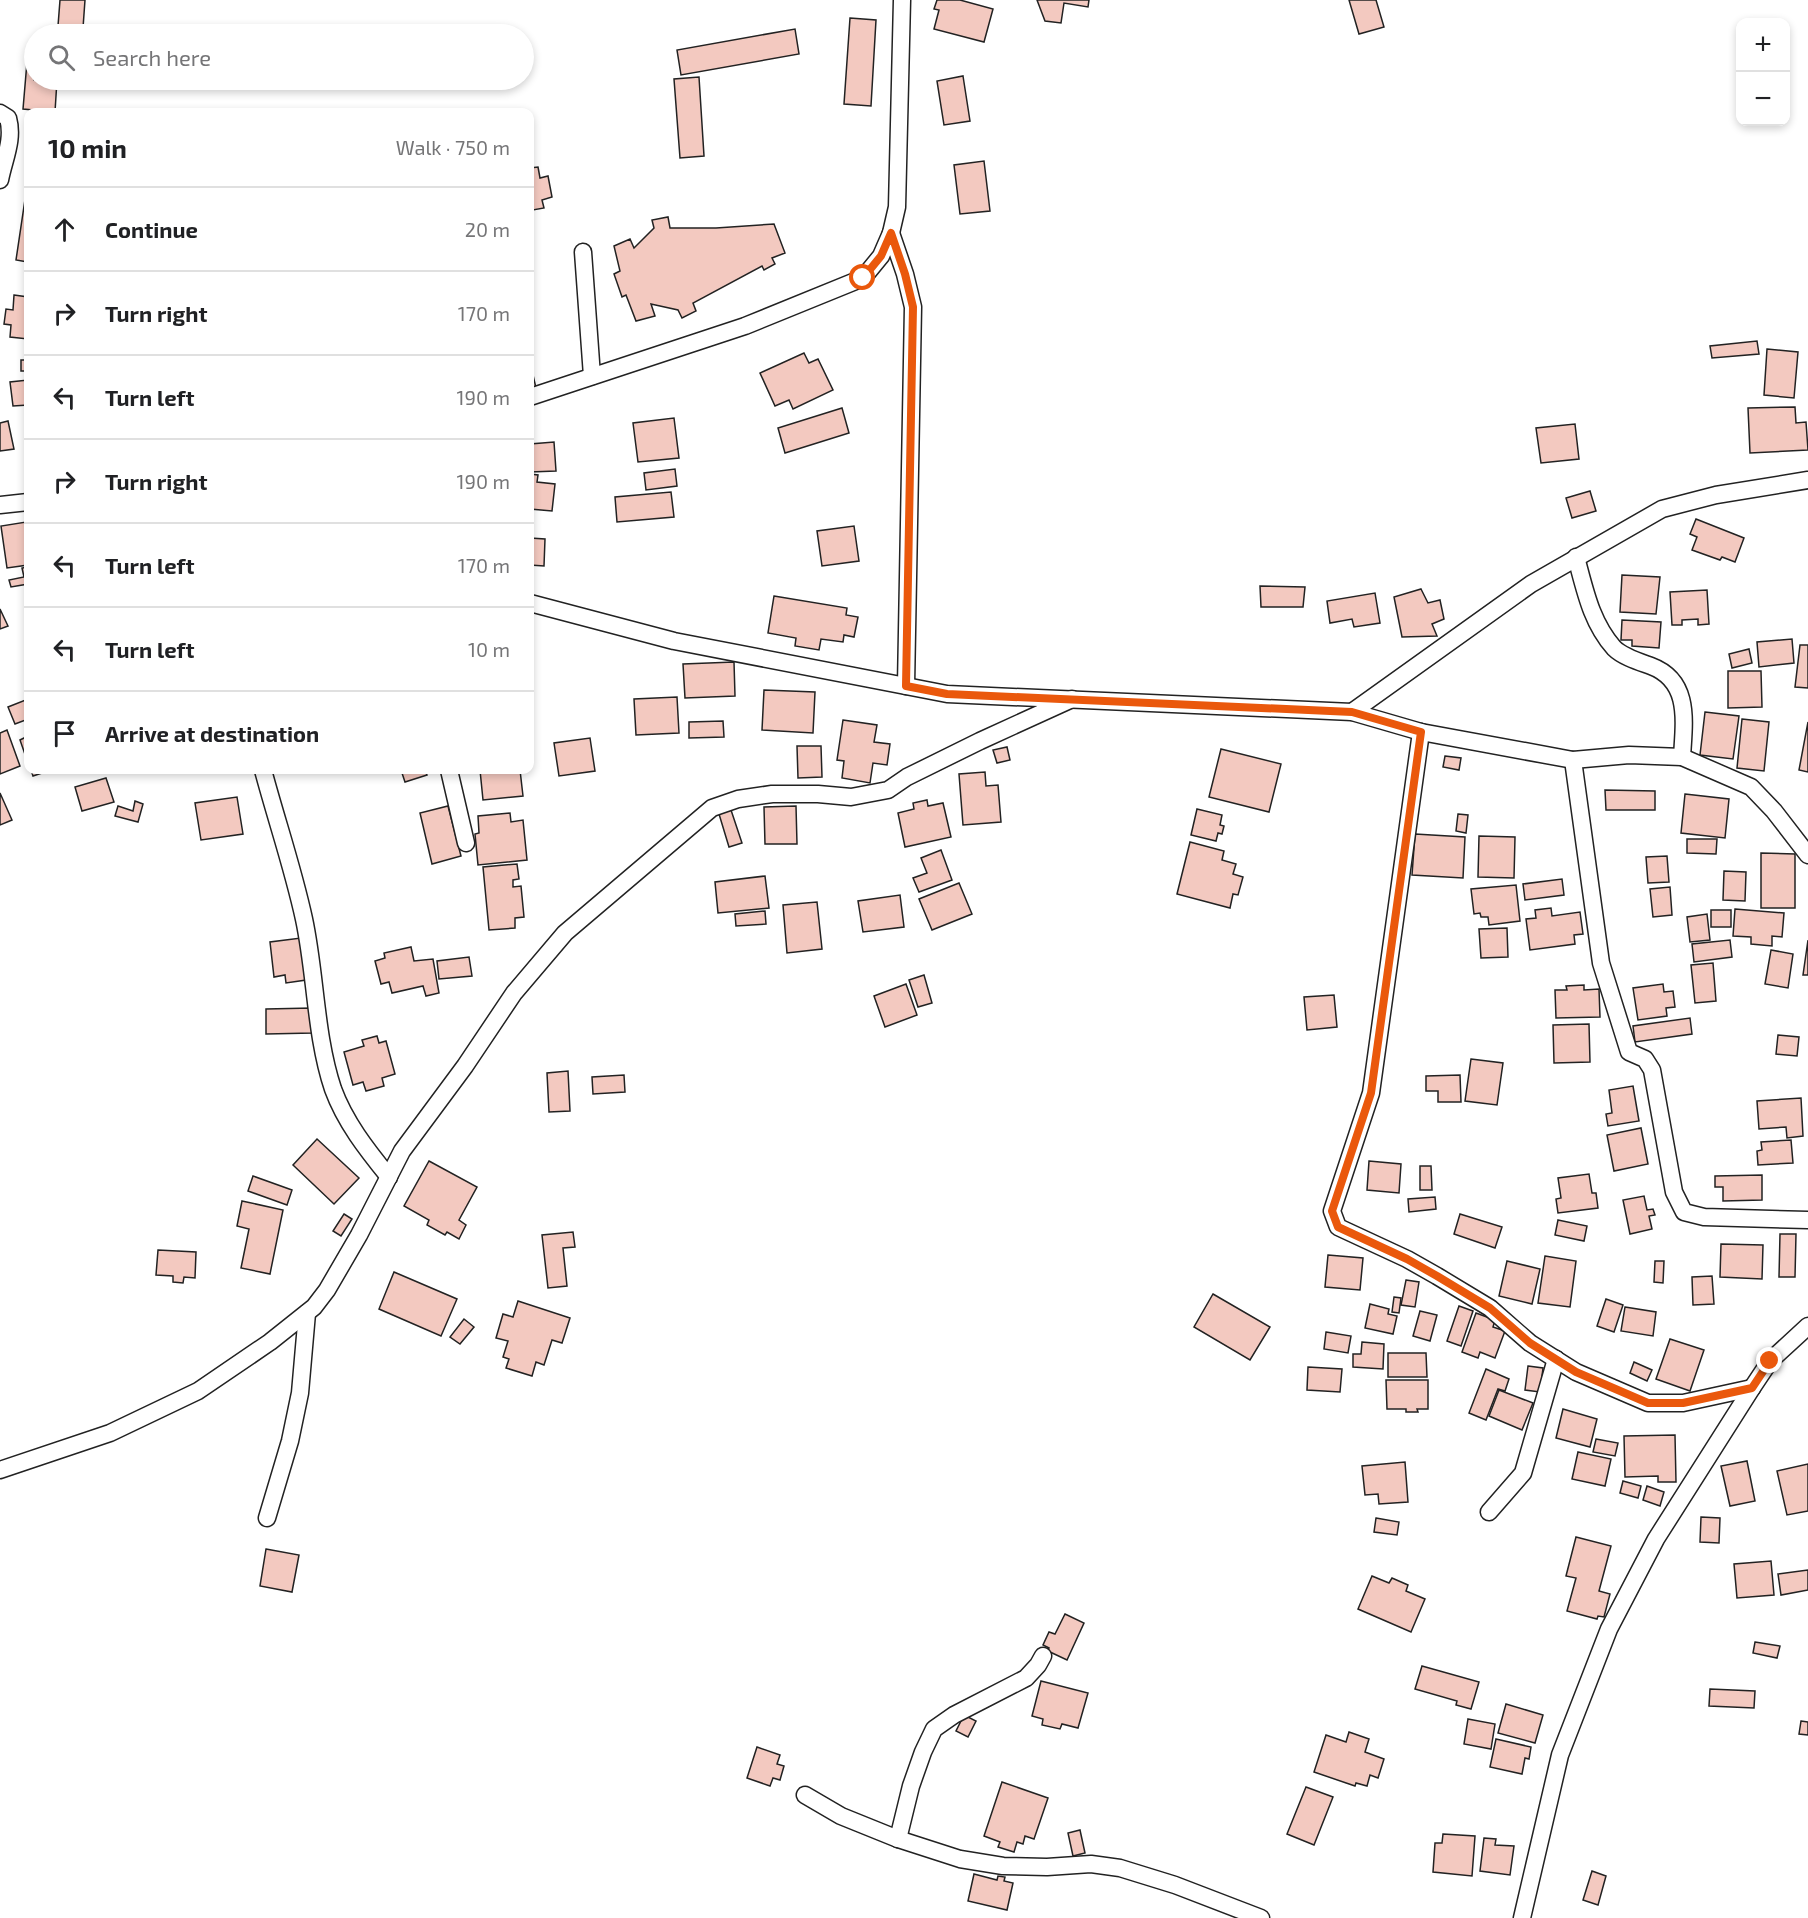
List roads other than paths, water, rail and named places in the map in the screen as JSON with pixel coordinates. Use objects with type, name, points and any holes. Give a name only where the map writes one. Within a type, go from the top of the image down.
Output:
[{"type":"street","points":[[534,396],[745,326],[863,278],[881,256],[891,233],[897,207],[902,0]]},
{"type":"street","points":[[0,113],[8,118],[11,128],[8,153],[0,180]]},
{"type":"street","points":[[891,233],[913,307],[906,686]]},
{"type":"street","points":[[583,252],[592,376]]},
{"type":"street","points":[[1352,712],[1531,584],[1662,510],[1716,495],[1808,480]]},
{"type":"street","points":[[0,505],[24,502]]},
{"type":"street","points":[[1576,557],[1592,617],[1616,650],[1637,661],[1663,670],[1681,691],[1684,720],[1682,756]]},
{"type":"street","points":[[534,604],[674,641],[947,694],[1352,712],[1421,732],[1573,760],[1629,755],[1682,756],[1751,787],[1774,811],[1808,855]]},
{"type":"street","points":[[0,1470],[110,1433],[198,1391],[270,1342],[307,1313],[327,1290],[359,1235],[402,1151],[465,1066],[514,993],[565,933],[712,808],[738,799],[772,794],[851,797],[888,790],[907,777],[1072,699]]},
{"type":"street","points":[[1421,732],[1371,1093],[1332,1211],[1338,1227],[1407,1259],[1490,1308],[1530,1343],[1576,1372],[1648,1403],[1683,1403],[1752,1388]]},
{"type":"street","points":[[1573,760],[1601,963],[1629,1052],[1646,1059],[1653,1070],[1674,1192],[1684,1212],[1704,1217],[1808,1220]]},
{"type":"street","points":[[263,774],[282,834],[304,919],[324,1055],[334,1090],[349,1124],[389,1178]]},
{"type":"street","points":[[450,774],[466,843]]},
{"type":"street","points":[[267,1518],[292,1432],[300,1393],[307,1313]]},
{"type":"street","points":[[1520,1918],[1560,1755],[1609,1629],[1656,1539],[1752,1388],[1770,1361],[1808,1326]]},
{"type":"street","points":[[1489,1512],[1523,1473],[1556,1359]]},
{"type":"street","points":[[898,1839],[911,1786],[934,1729],[974,1703],[1026,1678],[1043,1656]]},
{"type":"street","points":[[805,1795],[841,1816],[898,1839],[960,1859],[1003,1866],[1047,1867],[1091,1864],[1120,1868],[1175,1885],[1261,1918]]}]
